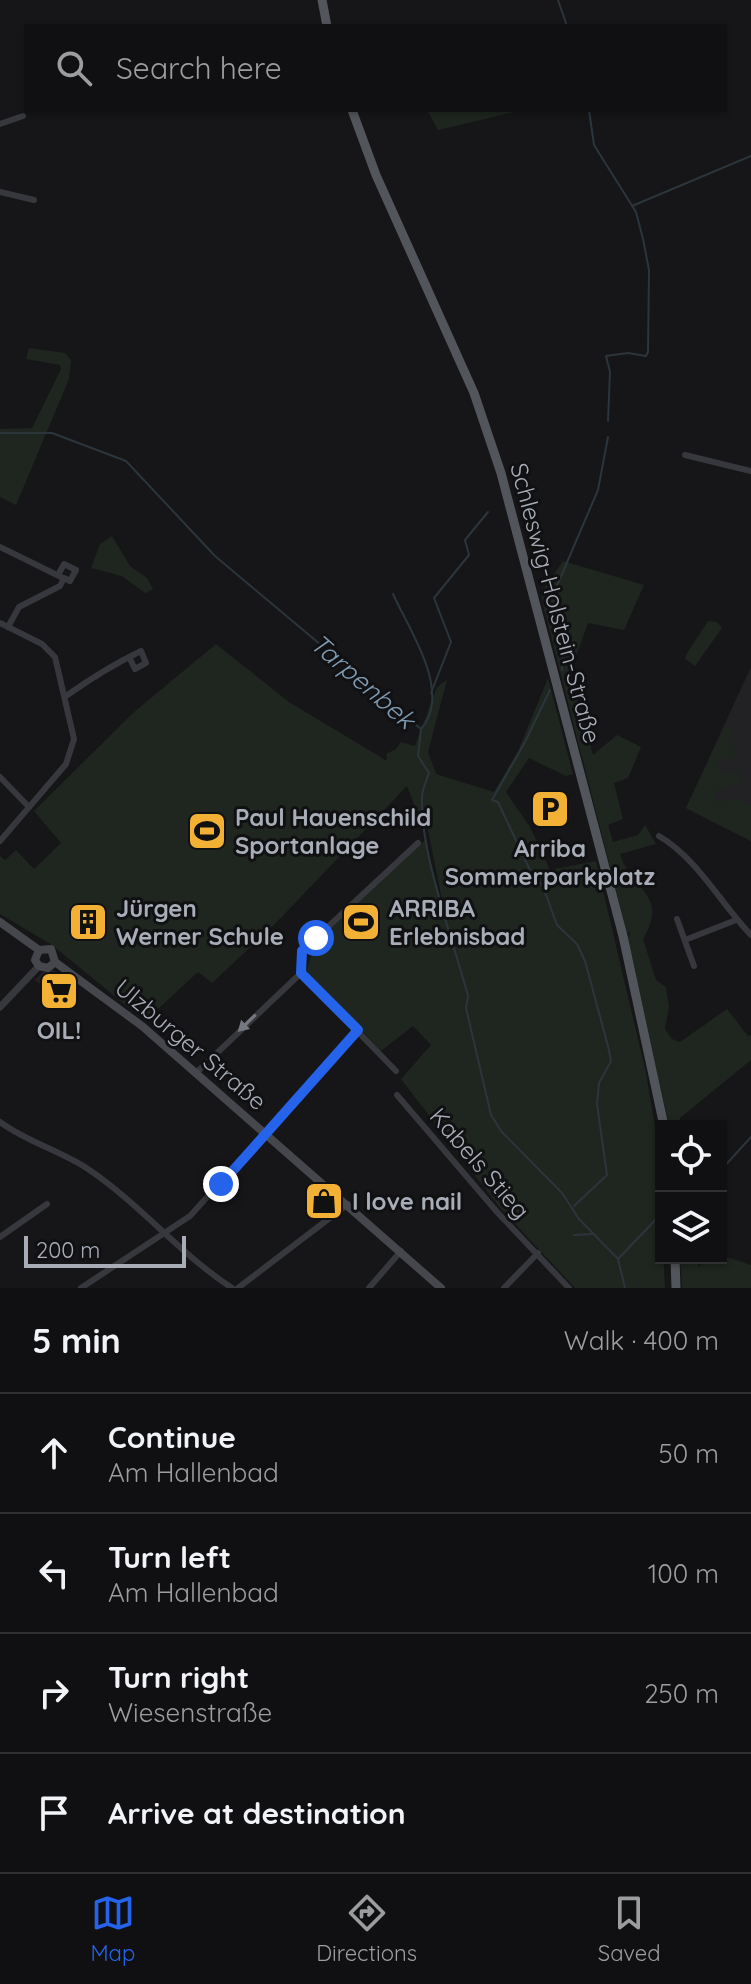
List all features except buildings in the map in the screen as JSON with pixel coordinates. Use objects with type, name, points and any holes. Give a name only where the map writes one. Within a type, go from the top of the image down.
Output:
[{"type":"main road","points":[[322,0],[327,24]]},
{"type":"main road","name":"Schleswig-Holstein-Straße","points":[[353,112],[380,186],[474,393],[501,473],[626,949],[663,1120]]},
{"type":"main road","name":"Ulzburger Straße","points":[[0,922],[39,950],[51,949],[55,962],[142,1026],[441,1288]]},
{"type":"main road","points":[[39,950],[35,960],[39,966],[48,968],[55,962]]},
{"type":"main road","points":[[675,1264],[676,1288]]},
{"type":"street","points":[[0,124],[23,116]]},
{"type":"street","points":[[0,192],[34,200]]},
{"type":"street","points":[[685,455],[751,471]]},
{"type":"street","points":[[0,547],[61,577],[59,587],[18,607],[8,627]]},
{"type":"street","points":[[0,623],[52,653],[60,668],[74,733],[71,753],[0,841]]},
{"type":"street","points":[[66,696],[129,657]]},
{"type":"street","points":[[0,777],[29,807]]},
{"type":"street","points":[[659,836],[718,891],[721,904],[751,935]]},
{"type":"street","points":[[196,1073],[301,973],[302,951],[418,843]]},
{"type":"street","points":[[677,919],[694,966]]},
{"type":"street","points":[[685,940],[736,920]]},
{"type":"street","points":[[0,1007],[39,966]]},
{"type":"street","points":[[301,973],[396,1071]]},
{"type":"street","points":[[81,1288],[167,1235],[212,1195],[358,1030]]},
{"type":"street","name":"Kabels Stieg","points":[[397,1095],[497,1212],[569,1288]]},
{"type":"street","points":[[0,1122],[86,1167],[206,1271],[235,1288],[348,1204]]},
{"type":"street","points":[[0,1237],[47,1204]]},
{"type":"street","points":[[369,1288],[402,1251]]},
{"type":"street","points":[[504,1288],[538,1253]]},
{"type":"shaded area","points":[[428,112],[514,112],[438,130]]},
{"type":"shaded area","points":[[29,348],[65,353],[71,360],[69,379],[16,505],[0,497],[0,429],[32,428],[61,369],[60,365],[26,359]]},
{"type":"shaded area","points":[[112,536],[130,566],[147,578],[153,589],[145,593],[122,576],[91,568],[100,544]]},
{"type":"shaded area","points":[[563,561],[644,585],[624,630],[588,623],[574,662],[572,680],[593,755],[617,735],[641,747],[628,778],[614,783],[623,819],[608,825],[613,842],[638,835],[645,825],[656,844],[620,854],[625,867],[650,902],[650,924],[643,939],[656,980],[666,987],[669,1006],[665,1029],[672,1039],[680,1042],[727,1009],[748,1036],[751,1035],[751,1060],[680,1120],[668,1120],[628,938],[630,932],[627,933],[541,593]]},
{"type":"shaded area","points":[[708,621],[717,622],[722,628],[695,666],[685,659],[686,655]]},
{"type":"shaded area","points":[[216,644],[289,702],[387,761],[386,754],[401,742],[415,746],[437,687],[447,680],[428,752],[436,774],[494,792],[518,751],[548,678],[573,774],[566,776],[529,758],[506,792],[530,827],[550,870],[596,861],[646,1073],[655,1126],[655,1264],[664,1264],[665,1288],[575,1288],[500,1208],[401,1079],[431,1045],[413,1026],[381,1051],[306,971],[316,942],[425,840],[446,919],[426,821],[420,820],[407,786],[273,926],[212,983],[198,972],[145,1021],[52,945],[0,914],[0,856],[5,860],[16,850],[34,869],[61,843],[34,811],[134,712]]},
{"type":"shaded area","points":[[751,667],[751,841],[686,808]]},
{"type":"shaded area","points":[[725,727],[730,728],[732,738],[728,740],[729,746],[734,745],[735,757],[718,761],[721,774],[739,770],[742,782],[714,791],[716,801],[723,804],[723,801],[742,799],[746,805],[751,804],[751,841],[686,808]]},
{"type":"shaded area","name":"OIL!","points":[[53,970],[77,984],[64,1002],[35,980],[43,972]]},
{"type":"shaded area","points":[[727,1257],[751,1265],[751,1288],[682,1288],[680,1264],[698,1264],[699,1267],[701,1264],[727,1264]]},
{"type":"waterway","points":[[558,0],[566,24]]},
{"type":"waterway","points":[[589,112],[594,145],[636,212],[649,270],[648,352],[646,356],[628,353],[606,356],[610,372],[608,421]]},
{"type":"waterway","points":[[632,206],[751,156]]},
{"type":"waterway","name":"Tarpenbek","points":[[0,433],[52,433],[126,461],[215,556],[421,729],[418,756],[429,773],[422,797],[426,843],[468,996],[466,1008],[491,1115],[501,1131],[562,1193],[579,1219],[618,1259],[625,1288]]},
{"type":"waterway","points":[[562,670],[564,647],[553,595],[598,490],[608,437]]},
{"type":"waterway","points":[[431,693],[451,642],[434,598],[469,555],[465,540],[488,512]]},
{"type":"waterway","points":[[393,594],[425,661],[430,680],[430,714],[421,729]]},
{"type":"waterway","points":[[550,690],[492,800],[498,802],[535,881],[542,884],[557,925],[577,944],[585,961],[608,1046],[611,1061],[599,1083],[597,1104],[607,1175],[574,1206]]},
{"type":"waterway","points":[[727,1163],[751,1137]]},
{"type":"waterway","points":[[618,1259],[655,1220]]},
{"type":"waterway","points":[[574,1235],[593,1234]]},
{"type":"place","name":"Arriba Sommerparkplatz","points":[[550,809]]},
{"type":"place","name":"Paul Hauenschild Sportanlage","points":[[207,831]]},
{"type":"place","name":"Jürgen Werner Schule","points":[[88,922]]},
{"type":"place","name":"ARRIBA Erlebnisbad","points":[[361,922]]},
{"type":"place","name":"OIL!","points":[[59,991]]},
{"type":"place","name":"I love nail","points":[[324,1201]]},
{"type":"route","points":[[221,1184],[358,1030],[301,973],[302,951],[316,938]]}]
